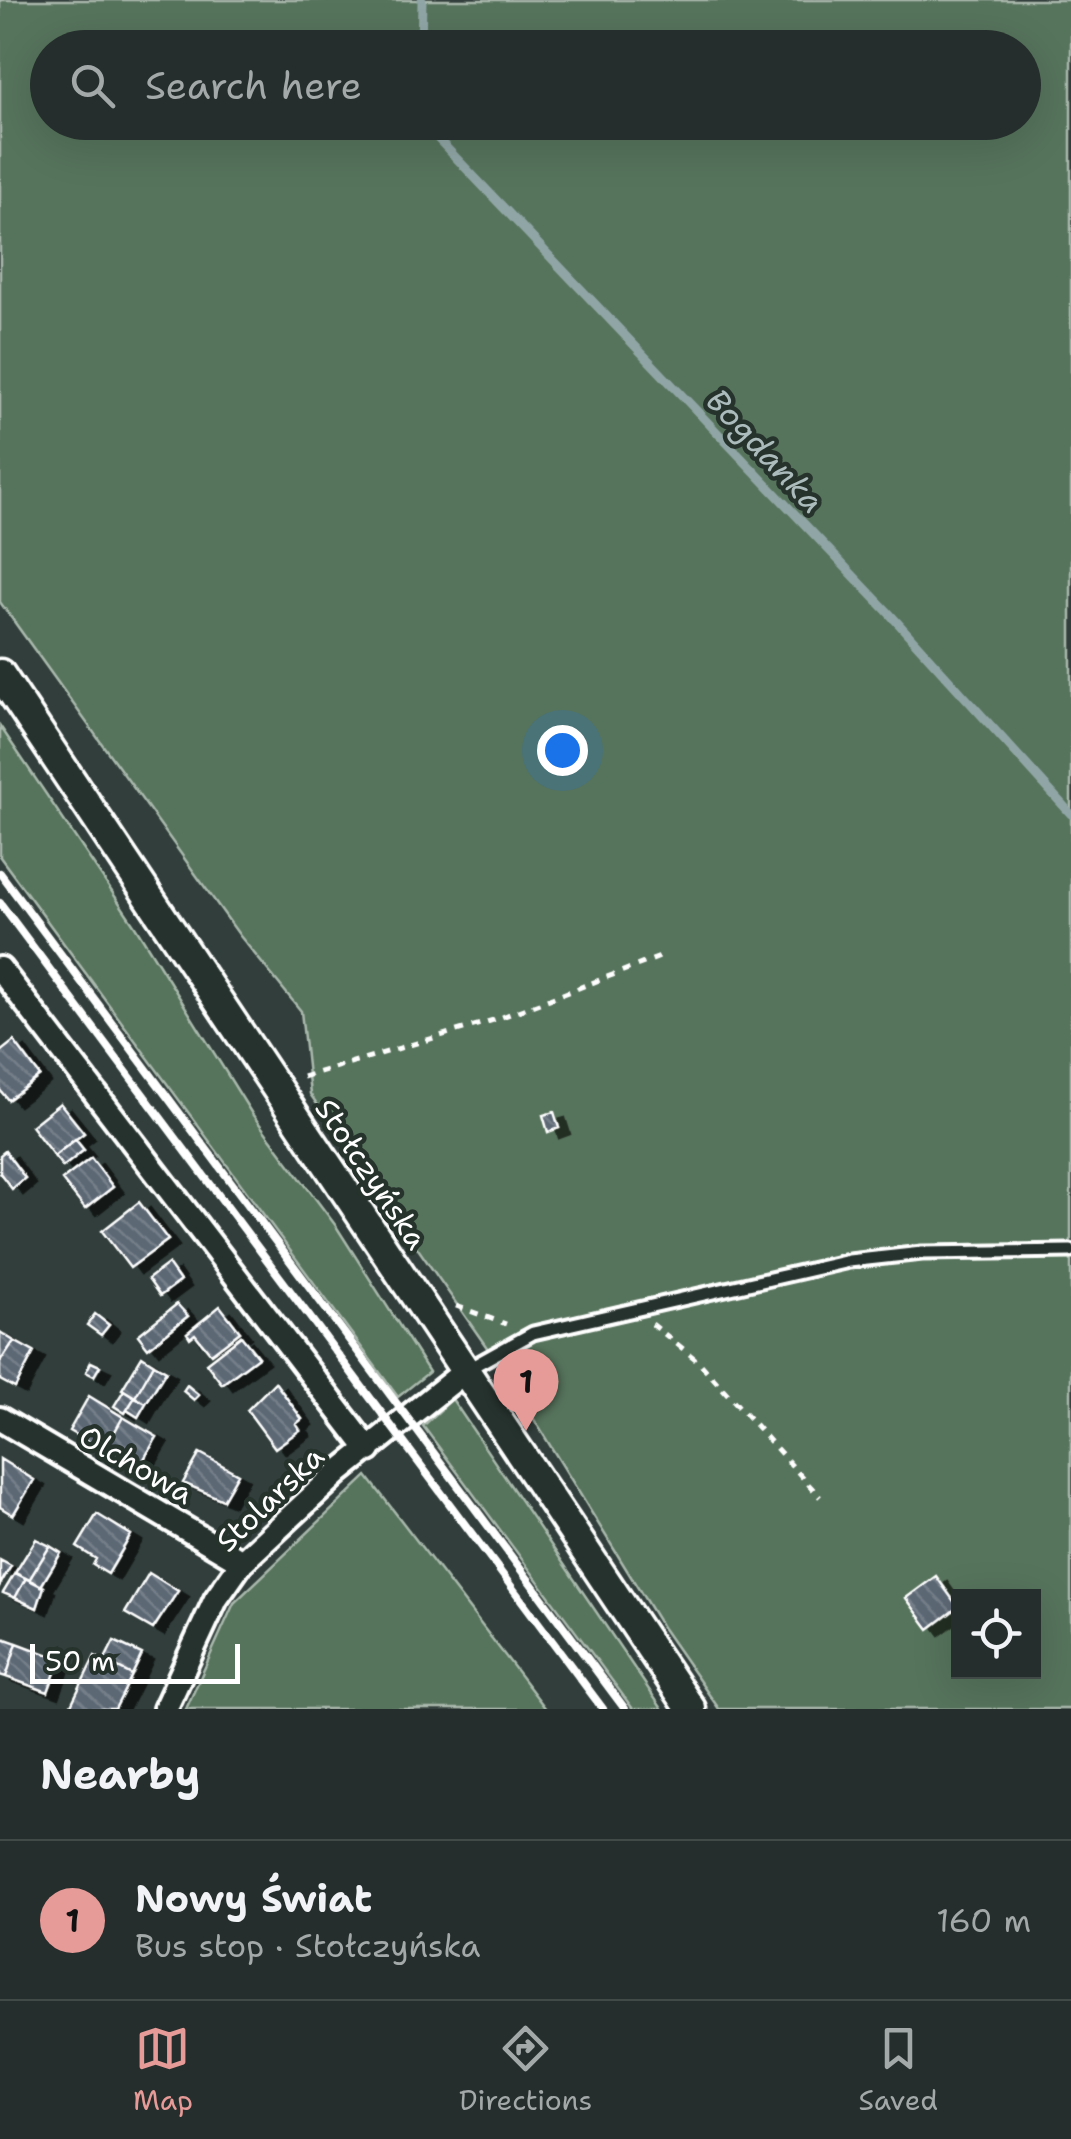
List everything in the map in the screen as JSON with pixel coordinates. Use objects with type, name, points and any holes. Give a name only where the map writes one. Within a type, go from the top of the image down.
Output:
[{"type":"street","name":"Stołczyńska","points":[[0,674],[690,1709]]},
{"type":"street","points":[[0,969],[369,1450]]},
{"type":"street","name":"Stolarska","points":[[165,1709],[216,1599],[242,1562],[464,1372]]},
{"type":"street","name":"Olchowa","points":[[0,1420],[242,1562]]},
{"type":"lane","points":[[464,1372],[533,1333],[848,1261],[976,1251],[1071,1251]]},
{"type":"path","points":[[274,1086],[497,1019],[665,955]]},
{"type":"path","points":[[448,1304],[533,1333]]},
{"type":"path","points":[[622,1311],[657,1326],[698,1361],[820,1497]]},
{"type":"green space","points":[[0,0],[1071,0],[1071,1709],[719,1709],[662,1627],[511,1382],[310,1094],[301,1011],[240,936],[0,602]]},
{"type":"green space","points":[[0,726],[135,926],[252,1114],[336,1226],[429,1372],[398,1397],[0,857]]},
{"type":"green space","points":[[452,1399],[662,1709],[633,1709],[423,1426]]},
{"type":"green space","points":[[367,1476],[546,1709],[186,1709],[234,1603]]},
{"type":"building","points":[[14,1041],[40,1076],[8,1100],[0,1090],[0,1052]]},
{"type":"building","points":[[60,1103],[84,1133],[54,1156],[31,1126]]},
{"type":"building","points":[[554,1112],[559,1128],[548,1132],[543,1115]]},
{"type":"building","points":[[75,1139],[84,1150],[63,1167],[54,1156]]},
{"type":"building","points":[[5,1151],[25,1178],[12,1189],[0,1173],[0,1155]]},
{"type":"building","points":[[91,1158],[113,1187],[85,1209],[62,1180]]},
{"type":"building","points":[[139,1202],[168,1240],[130,1268],[102,1231]]},
{"type":"building","points":[[168,1264],[180,1281],[160,1296],[148,1279]]},
{"type":"building","points":[[177,1304],[188,1316],[148,1348],[138,1335]]},
{"type":"building","points":[[220,1306],[240,1332],[211,1354],[195,1334],[190,1338],[187,1333]]},
{"type":"building","points":[[95,1314],[109,1325],[101,1335],[87,1325]]},
{"type":"building","points":[[0,1332],[14,1341],[0,1362]]},
{"type":"building","points":[[241,1336],[258,1357],[222,1384],[206,1363]]},
{"type":"building","points":[[14,1341],[34,1352],[15,1388],[0,1380],[0,1362]]},
{"type":"building","points":[[142,1356],[154,1364],[135,1397],[122,1389]]},
{"type":"building","points":[[91,1362],[100,1366],[94,1376],[86,1372]]},
{"type":"building","points":[[154,1364],[166,1371],[146,1403],[135,1397]]},
{"type":"building","points":[[275,1382],[302,1419],[296,1424],[300,1430],[275,1448],[247,1410]]},
{"type":"building","points":[[187,1385],[199,1395],[194,1400],[183,1391]]},
{"type":"building","points":[[124,1390],[135,1397],[125,1413],[114,1406]]},
{"type":"building","points":[[89,1396],[123,1417],[104,1451],[69,1431]]},
{"type":"building","points":[[135,1397],[146,1403],[138,1417],[127,1410]]},
{"type":"building","points":[[123,1417],[157,1437],[137,1471],[104,1451]]},
{"type":"building","points":[[200,1453],[238,1474],[223,1500],[183,1483]]},
{"type":"building","points":[[0,1459],[34,1480],[13,1515],[0,1507]]},
{"type":"building","points":[[97,1514],[131,1535],[108,1574],[93,1565],[96,1559],[77,1547]]},
{"type":"building","points":[[36,1539],[50,1546],[29,1580],[15,1573]]},
{"type":"building","points":[[50,1546],[61,1553],[41,1586],[29,1580]]},
{"type":"building","points":[[0,1560],[11,1566],[0,1585]]},
{"type":"building","points":[[15,1573],[26,1578],[15,1598],[3,1593]]},
{"type":"building","points":[[149,1573],[178,1591],[153,1629],[125,1613]]},
{"type":"building","points":[[936,1576],[951,1597],[951,1612],[929,1629],[906,1598]]},
{"type":"building","points":[[26,1578],[44,1587],[37,1608],[15,1598]]},
{"type":"building","points":[[0,1637],[17,1643],[6,1677],[0,1675]]},
{"type":"building","points":[[114,1641],[142,1654],[132,1675],[104,1661]]},
{"type":"building","points":[[17,1643],[60,1659],[48,1692],[6,1677]]},
{"type":"building","points":[[95,1656],[132,1675],[115,1709],[69,1709]]},
{"type":"waterway","name":"Bogdanka","points":[[421,30],[422,0]]},
{"type":"waterway","name":"Bogdanka","points":[[439,140],[887,611],[1071,814]]},
{"type":"railway","points":[[0,873],[625,1709]]},
{"type":"railway","points":[[0,903],[603,1709]]},
{"type":"place","name":"Nowy Świat","points":[[526,1431]]}]
